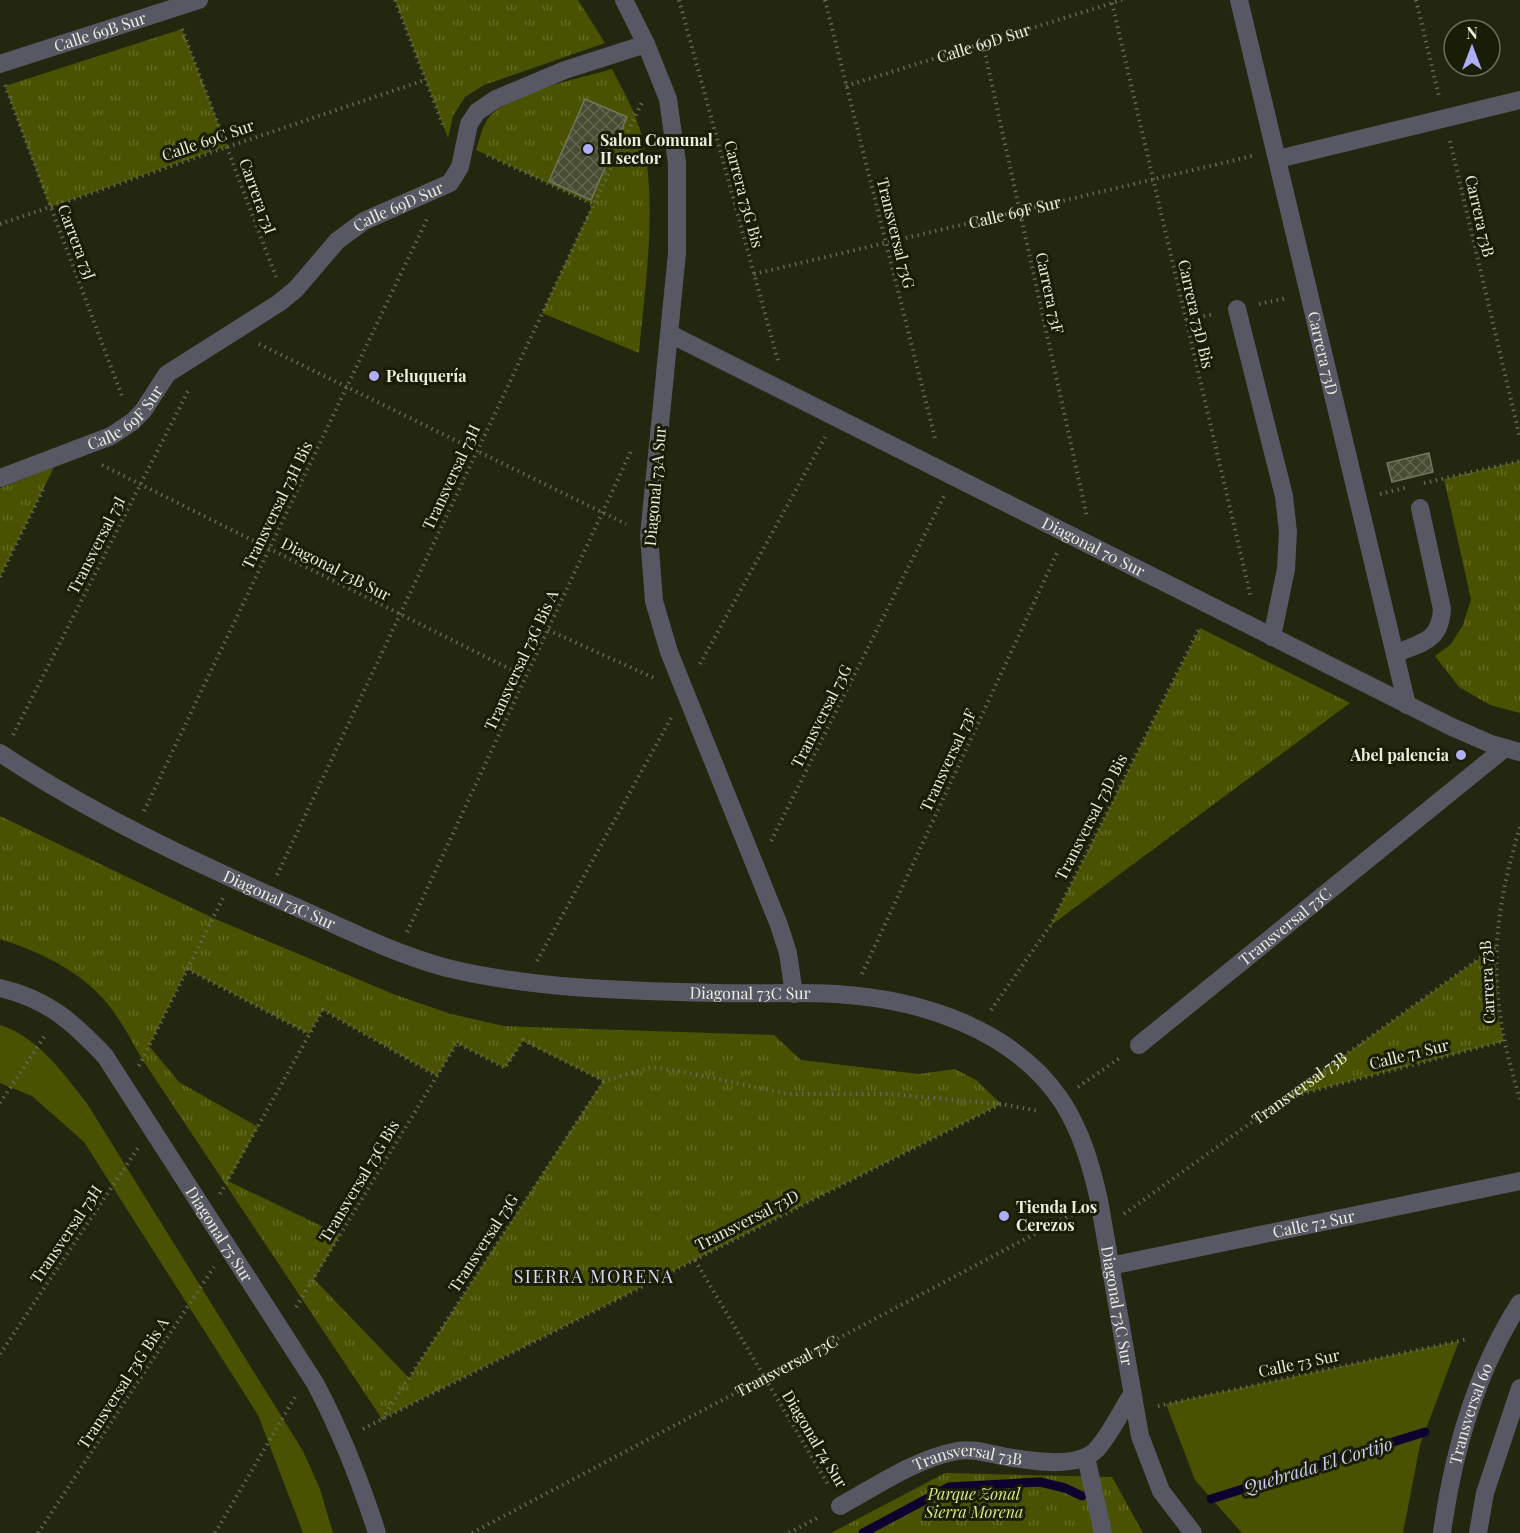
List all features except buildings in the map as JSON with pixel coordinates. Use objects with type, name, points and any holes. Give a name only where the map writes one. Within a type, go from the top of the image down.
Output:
[{"type":"street","name":"Calle 69B Sur","points":[[1,71],[199,0]]},
{"type":"street","name":"Diagonal 73A Sur","points":[[624,0],[657,70],[672,117],[677,164],[679,215],[670,334],[649,536],[654,601],[669,652],[758,868],[788,953],[794,994]]},
{"type":"street","name":"Carrera 73D","points":[[1239,0],[1407,705]]},
{"type":"street","name":"Calle 69D Sur","points":[[234,332],[296,289],[337,241],[364,221],[396,205],[441,189],[457,176],[469,124],[477,112],[496,99],[565,70],[646,44]]},
{"type":"street","points":[[1277,155],[1520,100]]},
{"type":"street","points":[[1237,309],[1284,496],[1288,532],[1286,569],[1265,633]]},
{"type":"street","name":"Calle 69F Sur","points":[[0,478],[111,436],[132,422],[143,411],[167,374],[187,359],[234,332]]},
{"type":"street","name":"Diagonal 70 Sur","points":[[670,334],[1407,705],[1452,727],[1512,750]]},
{"type":"street","points":[[1395,654],[1436,635],[1441,626],[1442,609],[1420,508]]},
{"type":"street","name":"Transversal 73C","points":[[1139,1045],[1512,750]]},
{"type":"street","name":"Diagonal 73C Sur","points":[[1,754],[56,788],[232,879],[398,951],[444,967],[526,982],[714,993],[852,996],[919,1007],[954,1018],[992,1037],[1030,1065],[1060,1099],[1071,1118],[1091,1165],[1140,1436],[1161,1491],[1193,1533]]},
{"type":"street","name":"Diagonal 75 Sur","points":[[0,988],[22,993],[60,1013],[105,1056],[128,1089],[309,1374],[344,1439],[377,1533]]},
{"type":"street","name":"Calle 72 Sur","points":[[1110,1266],[1520,1181]]},
{"type":"street","name":"Transversal 60","points":[[1442,1533],[1448,1491],[1469,1411],[1490,1358],[1520,1303]]},
{"type":"street","points":[[1478,1533],[1485,1493],[1520,1388]]},
{"type":"street","points":[[1103,1533],[1086,1457],[1101,1443],[1133,1403]]},
{"type":"street","name":"Transversal 73B","points":[[840,1506],[932,1457],[960,1451],[982,1452],[1019,1459],[1072,1460],[1086,1457]]},
{"type":"path","points":[[395,0],[444,128]]},
{"type":"path","name":"Carrera 73G Bis","points":[[679,0],[787,393]]},
{"type":"path","name":"Transversal 73G","points":[[758,868],[948,474],[825,0]]},
{"type":"path","name":"Calle 69D Sur","points":[[846,87],[1122,0]]},
{"type":"path","name":"Carrera 73B","points":[[1416,0],[1520,438]]},
{"type":"path","name":"Carrera 73D Bis","points":[[1112,3],[1153,180],[1265,633]]},
{"type":"path","name":"Carrera 73I","points":[[174,9],[284,299]]},
{"type":"path","name":"Carrera 73F","points":[[983,44],[1094,547]]},
{"type":"path","name":"Transversal 73H","points":[[267,894],[657,70]]},
{"type":"path","name":"Carrera 73J","points":[[1,71],[132,422]]},
{"type":"path","name":"Calle 69C Sur","points":[[0,224],[425,80]]},
{"type":"path","points":[[464,145],[594,204]]},
{"type":"path","name":"Calle 69F Sur","points":[[754,274],[1153,180],[1277,155]]},
{"type":"path","name":"Transversal 73H Bis","points":[[134,830],[441,189]]},
{"type":"path","points":[[234,332],[649,536]]},
{"type":"path","name":"Transversal 73I","points":[[1,754],[191,385]]},
{"type":"path","name":"Transversal 73G Bis A","points":[[398,951],[636,440]]},
{"type":"path","points":[[0,577],[66,452]]},
{"type":"path","name":"Diagonal 73B Sur","points":[[66,452],[140,484],[526,677]]},
{"type":"path","points":[[1359,499],[1520,461]]},
{"type":"path","name":"Transversal 73F","points":[[852,996],[1066,533]]},
{"type":"path","name":"Transversal 73D Bis","points":[[977,1030],[1050,926],[1211,606]]},
{"type":"path","points":[[548,630],[685,692]]},
{"type":"path","name":"Carrera 73B","points":[[1520,827],[1506,872],[1494,947],[1498,1017],[1520,1099]]},
{"type":"path","points":[[128,1089],[232,879]]},
{"type":"path","name":"Transversal 73B","points":[[1104,1228],[1494,947]]},
{"type":"path","points":[[187,969],[309,1034]]},
{"type":"path","points":[[208,1216],[323,1010],[436,1076]]},
{"type":"path","points":[[0,1103],[60,1013]]},
{"type":"path","name":"Transversal 73G Bis","points":[[281,1332],[457,1043],[505,1068],[523,1040],[604,1081]]},
{"type":"path","name":"Calle 71 Sur","points":[[1285,1098],[1504,1041]]},
{"type":"path","points":[[1060,1099],[1139,1045]]},
{"type":"path","points":[[604,1081],[651,1067],[787,1094],[890,1094],[1001,1104],[1071,1118]]},
{"type":"path","name":"Transversal 73G","points":[[382,1419],[604,1081]]},
{"type":"path","name":"Transversal 73D","points":[[344,1439],[1001,1104]]},
{"type":"path","name":"Transversal 73H","points":[[0,1354],[152,1127]]},
{"type":"path","name":"Transversal 73C","points":[[472,1533],[1099,1200]]},
{"type":"path","name":"Transversal 73G Bis A","points":[[38,1533],[227,1246]]},
{"type":"path","name":"Diagonal 74 Sur","points":[[695,1260],[840,1506]]},
{"type":"path","name":"Calle 73 Sur","points":[[1133,1403],[1468,1339]]},
{"type":"path","points":[[214,1533],[309,1374]]},
{"type":"path","points":[[789,1533],[840,1506]]},
{"type":"green space","points":[[395,0],[578,0],[605,43],[484,85],[465,97],[453,116],[448,138]]},
{"type":"green space","points":[[182,29],[227,146],[50,207],[5,86]]},
{"type":"green space","points":[[612,69],[636,119],[647,162],[649,244],[639,353],[542,313],[593,204],[476,150],[487,120],[496,110],[526,94]]},
{"type":"green space","points":[[1520,461],[1520,713],[1490,705],[1459,687],[1435,656],[1451,644],[1463,625],[1471,599],[1444,479]]},
{"type":"green space","points":[[54,467],[0,577],[0,488]]},
{"type":"green space","points":[[1200,628],[1350,703],[1050,926]]},
{"type":"green space","points":[[0,816],[213,918],[393,994],[451,1014],[504,1026],[774,1035],[801,1060],[919,1074],[955,1069],[976,1080],[1001,1104],[382,1419],[142,1059],[113,1011],[77,975],[48,958],[0,939]],"holes":[[[187,969],[309,1034],[323,1010],[437,1076],[457,1043],[505,1068],[523,1041],[603,1081],[409,1378],[314,1279],[340,1235],[228,1181],[258,1127],[179,1082],[149,1046]]]},
{"type":"green space","points":[[1495,947],[1498,1017],[1504,1041],[1285,1098]]},
{"type":"green space","points":[[0,1025],[14,1031],[38,1047],[86,1102],[303,1451],[320,1489],[333,1533],[303,1533],[258,1415],[84,1142],[32,1096],[0,1083]]},
{"type":"green space","points":[[1459,1341],[1420,1445],[1403,1533],[1242,1533],[1195,1480],[1166,1404]]},
{"type":"green space","name":"Parque Zonal Sierra Morena","points":[[945,1473],[1112,1477],[1143,1533],[831,1533]]},
{"type":"waterway","name":"Quebrada El Cortijo","points":[[1211,1499],[1425,1432]]},
{"type":"waterway","name":"Quebrada El Cortijo","points":[[863,1533],[949,1487],[1040,1482],[1065,1488],[1082,1496]]},
{"type":"place","name":"Salon Comunal II sector","points":[[588,149]]},
{"type":"place","name":"Peluquería","points":[[374,376]]},
{"type":"place","name":"Abel palencia","points":[[1461,755]]},
{"type":"place","name":"Tienda Los Cerezos","points":[[1004,1216]]},
{"type":"district","name":"SIERRA MORENA","points":[[594,1277]]}]
